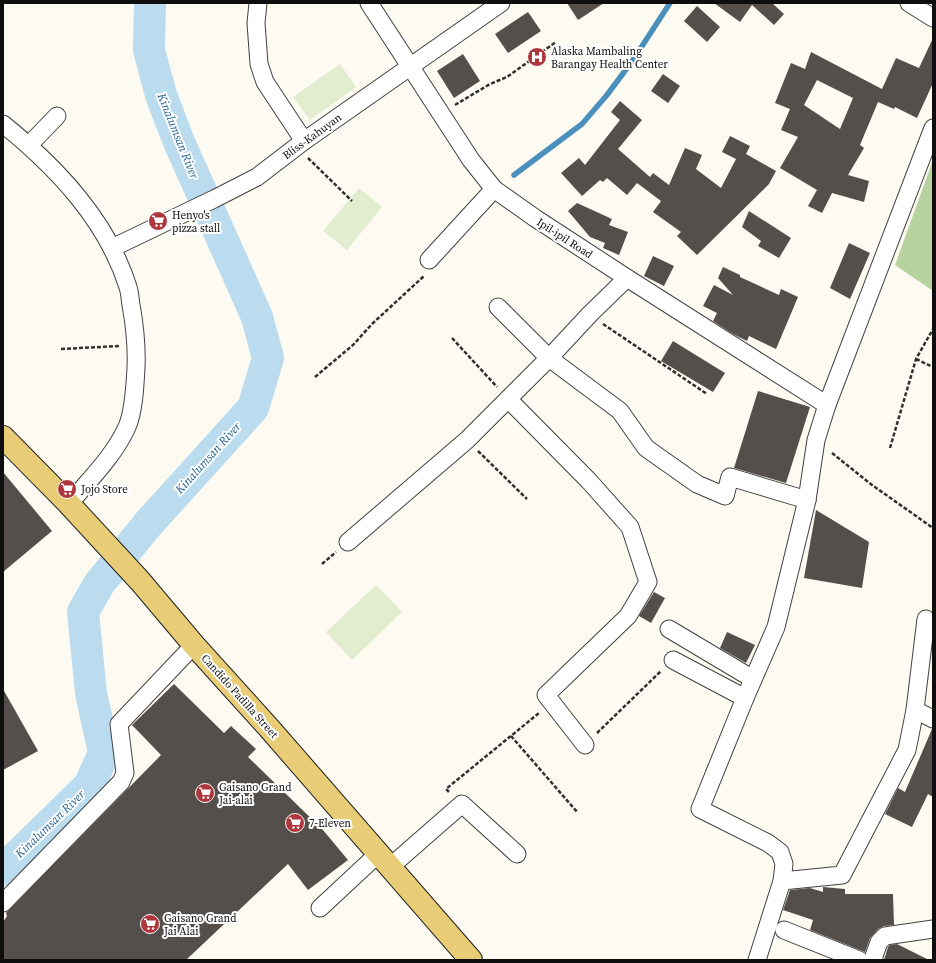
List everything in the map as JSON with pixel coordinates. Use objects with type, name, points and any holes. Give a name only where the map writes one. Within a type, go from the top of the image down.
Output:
[{"type":"main road","name":"Candido Padilla Street","points":[[3,438],[69,504],[140,581],[194,645],[269,728],[471,960]]},
{"type":"street","points":[[258,3],[256,23],[260,64],[265,82],[300,144]]},
{"type":"street","name":"Ipil-ipil Road","points":[[369,3],[470,160],[494,189],[535,218],[627,278],[827,405]]},
{"type":"street","name":"Bliss-Kahuyan","points":[[112,248],[214,200],[257,177],[300,144],[501,3]]},
{"type":"street","points":[[909,3],[933,18]]},
{"type":"street","points":[[29,145],[57,116]]},
{"type":"street","points":[[3,124],[29,145],[59,174],[88,209],[112,248],[128,288],[137,344],[134,394],[127,427],[111,454],[69,504]]},
{"type":"street","points":[[757,960],[782,881],[784,864],[780,852],[768,843],[700,809],[745,698],[776,627],[806,500],[816,440],[827,405],[933,128]]},
{"type":"street","points":[[429,260],[494,189]]},
{"type":"street","points":[[348,542],[466,440],[550,358],[590,314],[627,278]]},
{"type":"street","points":[[498,307],[550,358],[620,411],[646,448],[697,484],[724,496],[730,478],[806,500]]},
{"type":"street","points":[[508,399],[589,481],[630,527],[648,582],[628,616],[546,695],[585,745]]},
{"type":"street","points":[[782,881],[842,875],[907,750],[915,710],[926,619]]},
{"type":"street","points":[[669,630],[753,679]]},
{"type":"street","points":[[3,903],[121,782],[125,773],[119,724],[194,645]]},
{"type":"street","points":[[673,660],[745,698]]},
{"type":"street","points":[[915,710],[933,718]]},
{"type":"street","points":[[320,908],[462,804],[517,854]]},
{"type":"street","points":[[874,960],[878,942],[885,936],[933,929]]},
{"type":"street","points":[[784,930],[859,960]]},
{"type":"path","points":[[441,114],[490,84],[506,77],[556,42]]},
{"type":"path","points":[[300,144],[352,201]]},
{"type":"path","points":[[315,377],[353,345],[372,324],[425,276],[429,260]]},
{"type":"path","points":[[590,314],[707,394]]},
{"type":"path","points":[[890,448],[916,359],[933,329]]},
{"type":"path","points":[[452,338],[508,399]]},
{"type":"path","points":[[61,349],[137,344]]},
{"type":"path","points":[[916,359],[933,367]]},
{"type":"path","points":[[466,440],[527,499]]},
{"type":"path","points":[[816,440],[872,485],[933,528]]},
{"type":"path","points":[[585,745],[673,660]]},
{"type":"path","points":[[446,789],[551,702]]},
{"type":"path","points":[[511,736],[578,813]]},
{"type":"green space","points":[[340,64],[356,87],[310,120],[293,97]]},
{"type":"green space","points":[[933,160],[933,291],[895,265]]},
{"type":"green space","points":[[359,188],[382,207],[347,250],[323,231]]},
{"type":"green space","points":[[376,585],[402,612],[352,660],[326,632]]},
{"type":"building","points":[[567,3],[604,3],[578,20]]},
{"type":"building","points":[[714,3],[772,3],[784,14],[774,25],[752,5],[740,22]]},
{"type":"building","points":[[697,6],[720,27],[707,42],[684,21]]},
{"type":"building","points":[[528,12],[541,31],[508,53],[495,34]]},
{"type":"building","points":[[933,38],[933,83],[917,118],[895,107],[894,109],[878,102],[860,145],[864,148],[848,175],[869,181],[864,202],[832,193],[822,213],[808,206],[817,190],[780,168],[798,137],[781,130],[790,109],[775,103],[791,63],[805,69],[811,52],[882,89],[896,58],[919,68]],"holes":[[[817,80],[853,98],[840,129],[804,105]]]},
{"type":"building","points":[[463,54],[480,81],[454,98],[437,71]]},
{"type":"building","points":[[663,74],[680,86],[668,103],[651,91]]},
{"type":"building","points":[[620,101],[642,120],[618,149],[650,177],[653,173],[669,185],[685,148],[702,155],[696,169],[721,188],[736,159],[722,152],[730,136],[750,146],[746,154],[776,171],[769,184],[697,255],[677,236],[681,232],[653,212],[661,201],[637,183],[627,195],[607,178],[603,182],[600,180],[582,196],[561,173],[579,158],[585,165],[620,120],[611,112]]},
{"type":"building","points":[[577,203],[612,219],[609,225],[628,232],[619,255],[603,248],[605,243],[590,237],[568,211]]},
{"type":"building","points":[[749,211],[791,238],[779,258],[758,246],[761,241],[742,227]]},
{"type":"building","points":[[849,243],[870,253],[850,299],[830,288]]},
{"type":"building","points":[[653,256],[674,266],[664,286],[644,276]]},
{"type":"building","points":[[723,267],[740,275],[740,277],[779,295],[781,289],[798,297],[776,349],[749,336],[747,341],[733,334],[713,321],[717,313],[703,306],[714,285],[733,295],[718,278]]},
{"type":"building","points":[[673,341],[725,373],[713,392],[661,361]]},
{"type":"building","points":[[758,391],[810,407],[786,483],[734,468]]},
{"type":"building","points":[[3,472],[52,531],[3,572]]},
{"type":"building","points":[[816,510],[869,542],[862,588],[804,578]]},
{"type":"building","points":[[654,592],[665,598],[651,623],[639,616]]},
{"type":"building","points":[[727,632],[755,645],[746,663],[720,648]]},
{"type":"building","name":"Gaisano Grand Jai-alai","points":[[174,684],[224,733],[231,726],[256,749],[248,757],[323,830],[348,860],[308,890],[288,864],[186,960],[3,960],[3,922],[7,916],[6,913],[161,755],[132,725]]},
{"type":"building","points":[[3,689],[38,751],[3,770]]},
{"type":"building","points":[[932,729],[933,797],[928,794],[912,827],[885,814],[898,788],[905,792]]},
{"type":"building","points":[[823,887],[845,889],[845,894],[893,894],[894,925],[884,926],[878,929],[870,938],[865,952],[810,930],[813,920],[783,910],[790,890],[810,888],[823,892]]},
{"type":"building","points":[[897,944],[929,960],[884,960],[888,947],[890,945]]},
{"type":"waterway","name":"Kinalumsan River","points":[[3,870],[89,786],[104,753],[91,693],[83,612],[99,584],[148,524],[253,408],[268,358],[257,317],[179,142],[161,95],[149,50],[150,3]]},
{"type":"waterway","points":[[514,175],[582,124],[607,95],[633,60],[670,3]]},
{"type":"place","name":"Alaska Mambaling Barangay Health Center","points":[[537,57]]},
{"type":"place","name":"Henyo's pizza stall","points":[[158,221]]},
{"type":"place","name":"Jojo Store","points":[[67,489]]},
{"type":"place","name":"Gaisano Grand Jai-alai","points":[[205,793]]},
{"type":"place","name":"7-Eleven","points":[[295,823]]},
{"type":"place","name":"Gaisano Grand Jai Alai","points":[[150,924]]}]
